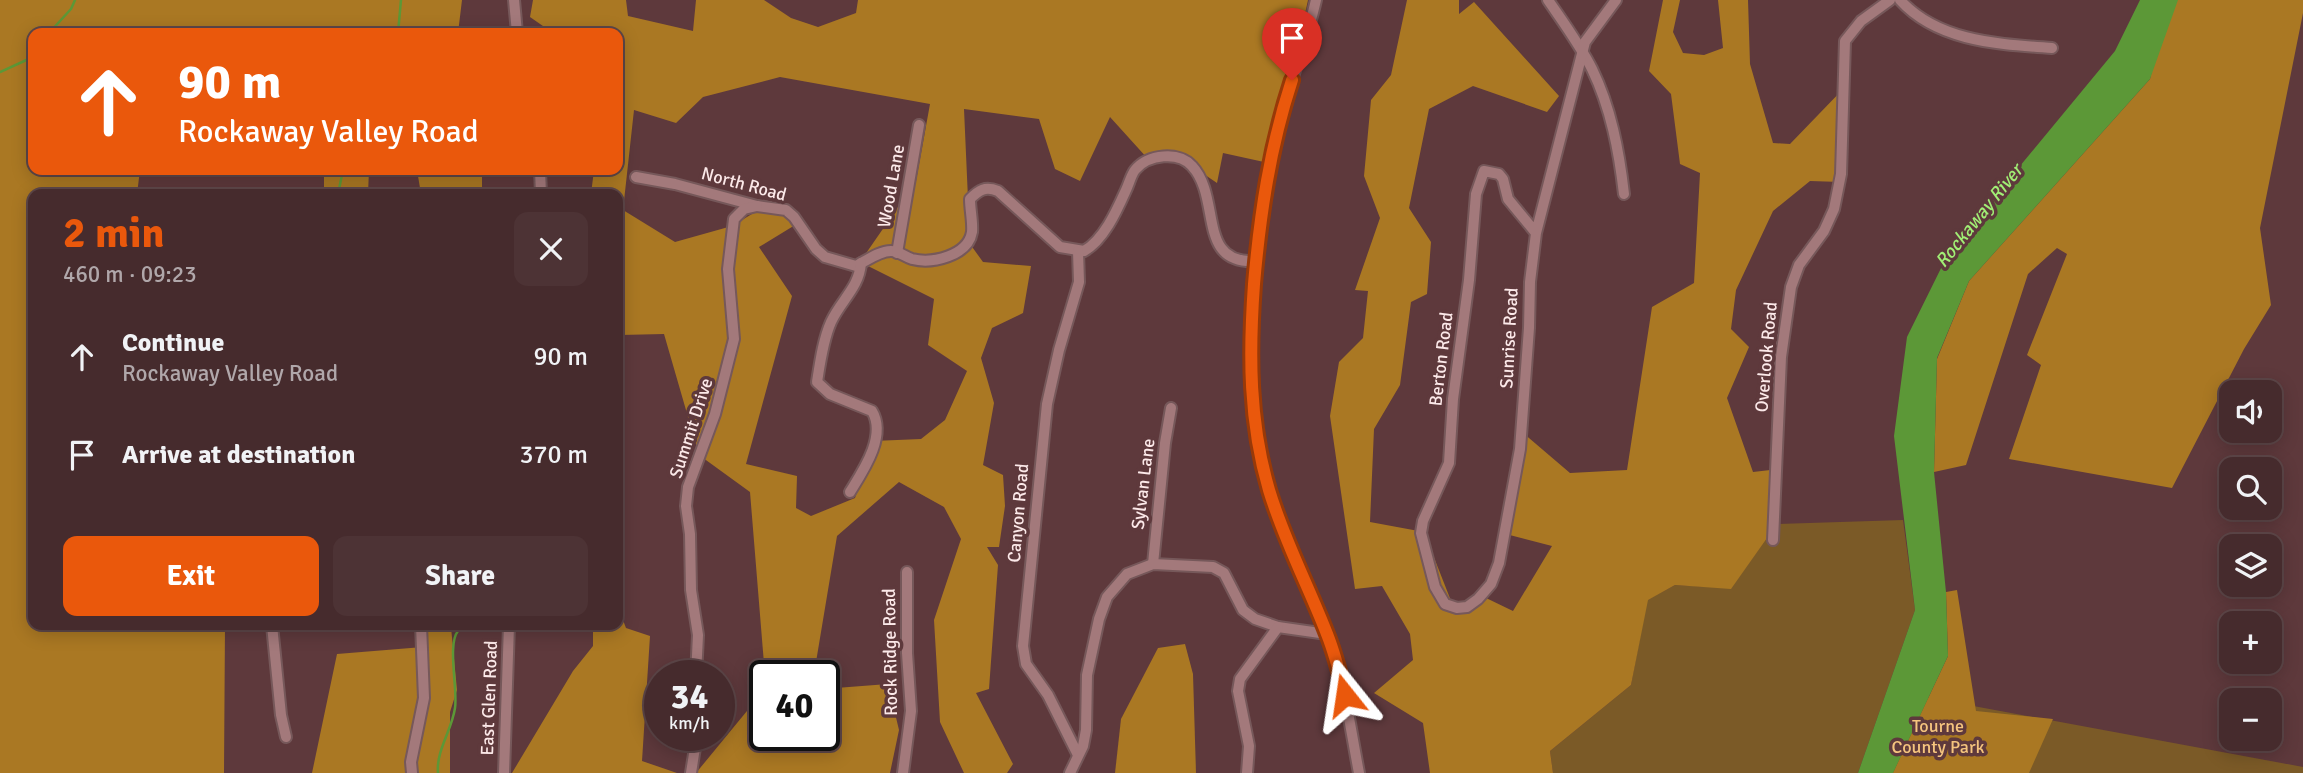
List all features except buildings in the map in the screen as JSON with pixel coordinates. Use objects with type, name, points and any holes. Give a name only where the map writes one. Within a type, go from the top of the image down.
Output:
[{"type":"street","points":[[514,0],[517,28]]},
{"type":"street","points":[[1316,0],[1267,172],[1256,261],[1251,359],[1254,420],[1259,455],[1270,492],[1327,634],[1345,695],[1359,773]]},
{"type":"street","points":[[1548,0],[1583,60],[1600,70],[1600,88],[1613,127],[1624,194]]},
{"type":"street","name":"Sunrise Road","points":[[1469,606],[1491,584],[1499,563],[1517,469],[1536,233],[1583,60],[1585,42],[1616,0]]},
{"type":"street","name":"Overlook Road","points":[[1773,540],[1781,357],[1791,289],[1799,265],[1824,231],[1834,209],[1842,160],[1845,41],[1861,21],[1889,0]]},
{"type":"street","points":[[1900,0],[1926,21],[1971,39],[2052,48]]},
{"type":"street","name":"Wood Lane","points":[[897,253],[919,125]]},
{"type":"street","points":[[1081,251],[1088,249],[1110,221],[1135,170],[1151,160],[1169,155],[1186,159],[1197,171],[1206,187],[1216,241],[1228,256],[1241,262],[1256,261]]},
{"type":"street","name":"Berton Road","points":[[1469,606],[1457,608],[1445,604],[1436,587],[1421,533],[1423,521],[1449,463],[1453,399],[1469,280],[1476,194],[1484,172],[1499,174],[1508,199],[1536,233]]},
{"type":"street","name":"North Road","points":[[636,177],[688,187],[757,206],[786,210],[825,257],[856,266],[878,254],[892,251],[910,259],[923,260],[947,256],[965,247],[972,234],[970,199],[979,190],[990,188],[998,191],[1059,247],[1081,251]]},
{"type":"street","name":"Summit Drive","points":[[696,660],[698,635],[691,590],[690,534],[686,506],[688,487],[715,414],[734,339],[729,270],[734,219],[744,209],[757,206]]},
{"type":"street","name":"Canyon Road","points":[[1078,755],[1048,695],[1026,664],[1023,646],[1047,404],[1062,337],[1079,282],[1081,251]]},
{"type":"street","points":[[850,492],[869,460],[874,441],[875,417],[872,411],[830,394],[817,382],[830,324],[840,304],[860,277],[861,263]]},
{"type":"street","name":"Sylvan Lane","points":[[1153,564],[1171,408]]},
{"type":"street","points":[[1070,773],[1083,746],[1087,675],[1099,619],[1107,597],[1127,574],[1153,564],[1213,567],[1224,573],[1243,610],[1255,619],[1278,627],[1327,634]]},
{"type":"street","name":"Rock Ridge Road","points":[[903,773],[911,711],[907,653],[907,572]]},
{"type":"street","points":[[1247,773],[1249,746],[1238,691],[1240,679],[1278,627]]},
{"type":"street","points":[[272,630],[281,715],[286,737]]},
{"type":"street","points":[[412,773],[411,762],[424,698],[421,630]]},
{"type":"street","name":"East Glen Road","points":[[504,773],[509,630]]},
{"type":"street","points":[[691,773],[694,751]]},
{"type":"green space","points":[[0,0],[462,0],[459,28],[28,28],[28,175],[139,175],[138,189],[28,189],[28,630],[225,630],[224,773],[0,773]]},
{"type":"green space","points":[[533,0],[626,0],[628,16],[693,31],[696,0],[764,0],[791,18],[818,27],[856,13],[858,0],[1308,0],[1273,164],[1223,153],[1217,183],[1177,156],[1148,159],[1110,117],[1080,181],[1055,169],[1039,119],[964,109],[970,244],[983,262],[1031,266],[1023,313],[992,328],[981,358],[994,403],[983,465],[1003,475],[1005,506],[999,547],[987,547],[998,565],[989,689],[976,693],[1013,764],[1007,773],[964,773],[940,722],[934,620],[961,539],[944,507],[899,482],[837,536],[816,660],[764,660],[750,492],[699,455],[664,334],[623,335],[623,210],[623,189],[592,189],[593,175],[623,175],[623,28],[546,28],[530,17]],"holes":[[[780,77],[930,104],[916,181],[860,262],[934,299],[928,345],[967,371],[945,420],[921,439],[873,441],[855,498],[811,516],[796,508],[797,476],[746,464],[792,296],[759,247],[800,222],[767,205],[732,226],[675,242],[623,210],[634,110],[676,123],[703,97]]]},
{"type":"green space","points":[[1407,0],[1459,0],[1459,14],[1474,2],[1559,96],[1547,112],[1473,86],[1429,109],[1409,208],[1431,242],[1427,294],[1411,302],[1400,385],[1374,429],[1370,522],[1424,532],[1455,611],[1484,597],[1513,611],[1552,546],[1502,533],[1522,432],[1570,473],[1627,470],[1652,307],[1694,283],[1700,173],[1680,164],[1671,94],[1649,71],[1663,0],[1680,0],[1673,32],[1683,53],[1704,55],[1723,48],[1718,0],[1748,0],[1750,64],[1773,143],[1790,144],[1846,86],[1841,182],[1810,181],[1773,211],[1736,290],[1731,329],[1749,347],[1727,398],[1753,472],[1779,469],[1777,524],[1731,589],[1675,585],[1648,600],[1631,685],[1550,751],[1553,773],[1430,773],[1423,723],[1374,693],[1413,660],[1410,634],[1382,586],[1355,589],[1330,416],[1339,362],[1363,338],[1368,291],[1355,290],[1380,218],[1364,176],[1371,100],[1391,75]]},
{"type":"green space","points":[[2168,0],[2303,0],[2303,13],[2260,228],[2271,305],[2228,380],[2219,380],[2219,397],[2172,488],[2009,459],[2041,365],[2027,355],[2067,254],[2057,248],[2028,274],[1966,465],[1934,472],[1937,359],[1969,281],[2150,79]]},
{"type":"green space","points":[[324,175],[369,175],[368,189],[324,189]]},
{"type":"green space","points":[[418,175],[482,175],[482,189],[420,189]]},
{"type":"green space","points":[[1903,520],[1915,610],[1858,773],[1553,773],[1550,751],[1631,685],[1647,600],[1675,585],[1731,588],[1777,524]]},
{"type":"green space","points":[[1957,590],[1976,711],[2053,719],[2029,773],[1893,773],[1948,656],[1946,592]]},
{"type":"green space","points":[[623,620],[626,628],[650,636],[648,660],[644,660],[642,761],[677,773],[512,773],[573,671],[593,646],[593,630],[623,630]]},
{"type":"green space","points":[[422,630],[451,630],[457,690],[450,712],[450,773],[312,773],[337,654],[423,647]]},
{"type":"green space","points":[[1185,644],[1193,674],[1196,773],[1115,773],[1121,719],[1158,648]]},
{"type":"green space","points":[[888,684],[899,730],[890,773],[696,773],[714,751],[735,751],[735,726],[749,708],[749,751],[840,751],[840,688]]},
{"type":"green space","name":"Tourne County Park","points":[[1914,695],[2303,767],[2303,773],[1881,773]]},
{"type":"water","name":"Rockaway River","points":[[2140,0],[2178,0],[2150,79],[1969,281],[1937,358],[1934,472],[1946,592],[1948,656],[1893,773],[1858,773],[1915,610],[1894,436],[1907,337],[1949,252],[2115,51]]},
{"type":"waterway","points":[[54,28],[71,9],[75,0]]},
{"type":"waterway","points":[[398,28],[401,0]]},
{"type":"waterway","points":[[0,72],[28,59]]},
{"type":"waterway","points":[[339,189],[342,175]]},
{"type":"waterway","points":[[438,773],[439,756],[455,708],[453,646],[460,630]]},
{"type":"route","points":[[1292,80],[1271,153],[1261,216],[1252,316],[1251,395],[1259,455],[1270,492],[1284,533],[1327,634],[1345,695]]}]
